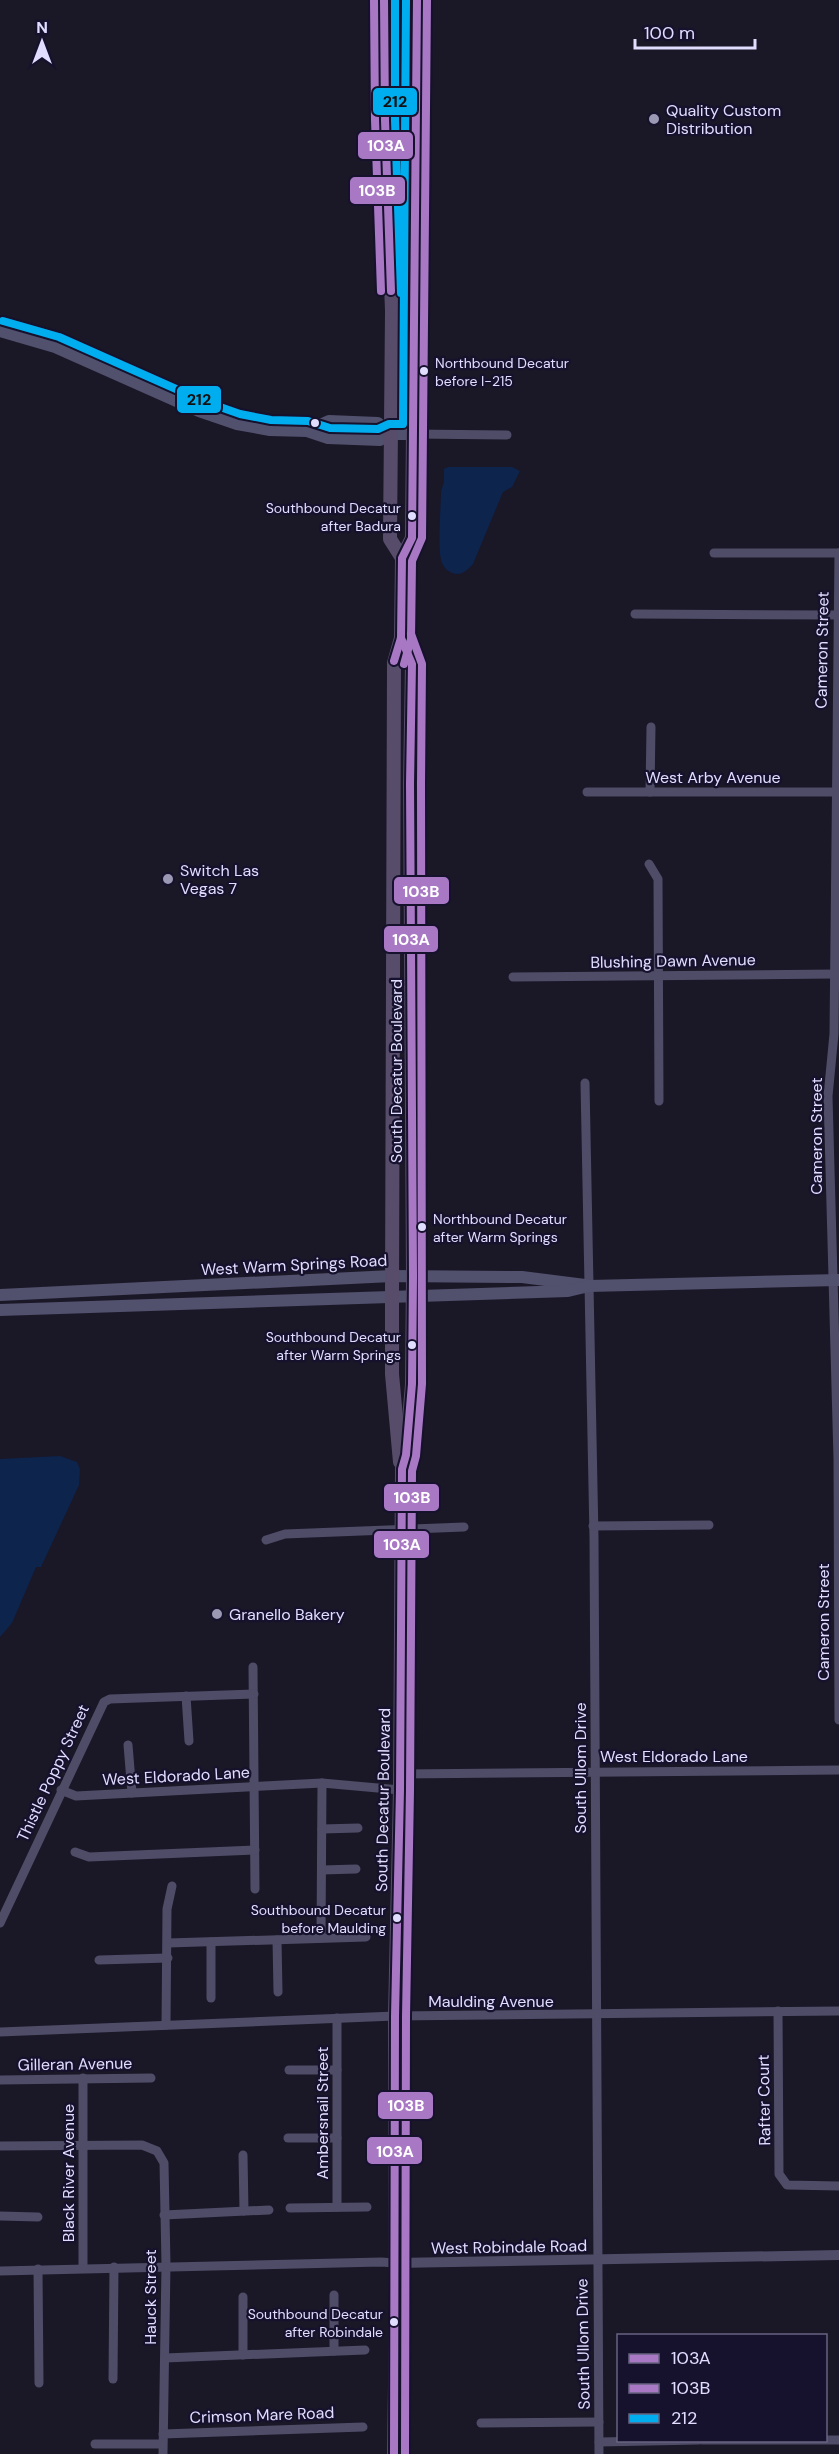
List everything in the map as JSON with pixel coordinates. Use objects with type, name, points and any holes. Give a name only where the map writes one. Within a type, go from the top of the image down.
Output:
[{"type":"main road","points":[[374,0],[384,46]]},
{"type":"main road","name":"South Decatur Boulevard","points":[[384,0],[391,289],[390,539],[402,558]]},
{"type":"main road","name":"South Decatur Boulevard","points":[[402,1469],[398,1455],[393,1383],[392,1297],[394,663],[402,638],[402,558],[412,538],[419,4]]},
{"type":"main road","points":[[0,331],[55,347],[199,411],[237,424],[270,430],[307,431],[328,438],[380,440],[391,434],[413,434]]},
{"type":"main road","name":"South Decatur Boulevard","points":[[394,2454],[395,2016],[400,1790],[402,1469],[406,1455],[412,1384],[413,1296],[410,784],[412,664],[402,638]]},
{"type":"main road","name":"West Warm Springs Road","points":[[0,1295],[392,1276],[522,1277],[568,1281],[589,1286]]},
{"type":"main road","name":"West Warm Springs Road","points":[[0,1310],[568,1291],[589,1286],[837,1280]]},
{"type":"street","points":[[413,434],[507,435]]},
{"type":"street","points":[[714,553],[839,553]]},
{"type":"street","name":"Cameron Street","points":[[839,553],[835,974],[837,1034],[828,1096],[837,1280],[839,1720]]},
{"type":"street","points":[[635,614],[838,615]]},
{"type":"street","points":[[651,727],[651,792]]},
{"type":"street","name":"West Arby Avenue","points":[[587,792],[837,792]]},
{"type":"street","points":[[649,864],[658,879],[658,1101]]},
{"type":"street","name":"Blushing Dawn Avenue","points":[[513,977],[835,974]]},
{"type":"street","name":"South Ullom Drive","points":[[585,1083],[593,1526],[599,2454]]},
{"type":"street","points":[[593,1526],[710,1525]]},
{"type":"street","points":[[266,1540],[285,1534],[464,1527]]},
{"type":"street","points":[[253,1667],[255,1889]]},
{"type":"street","points":[[189,1741],[186,1696],[254,1694]]},
{"type":"street","name":"Thistle Poppy Street","points":[[0,1923],[104,1702],[186,1696]]},
{"type":"street","points":[[128,1745],[132,1793]]},
{"type":"street","name":"West Eldorado Lane","points":[[400,1774],[839,1770]]},
{"type":"street","points":[[321,1938],[322,1783]]},
{"type":"street","name":"West Eldorado Lane","points":[[61,1790],[76,1796],[322,1783],[400,1790]]},
{"type":"street","points":[[322,1829],[358,1828]]},
{"type":"street","points":[[75,1852],[89,1857],[255,1850]]},
{"type":"street","points":[[322,1870],[356,1869]]},
{"type":"street","points":[[166,2025],[167,1909],[172,1886]]},
{"type":"street","points":[[168,1943],[366,1937]]},
{"type":"street","points":[[277,1940],[278,1992]]},
{"type":"street","points":[[211,1942],[212,1998]]},
{"type":"street","points":[[99,1960],[168,1958]]},
{"type":"street","name":"Rafter Court","points":[[778,2011],[779,2174],[788,2185],[839,2186]]},
{"type":"street","name":"Maulding Avenue","points":[[0,2032],[395,2016],[839,2011]]},
{"type":"street","name":"Ambersnail Street","points":[[337,2018],[338,2207]]},
{"type":"street","points":[[289,2070],[337,2070]]},
{"type":"street","name":"Black River Avenue","points":[[83,2078],[83,2268]]},
{"type":"street","name":"Gilleran Avenue","points":[[0,2080],[151,2078]]},
{"type":"street","points":[[288,2138],[337,2138]]},
{"type":"street","points":[[0,2146],[83,2145]]},
{"type":"street","name":"Hauck Street","points":[[83,2145],[142,2145],[157,2151],[164,2163],[166,2265],[163,2449],[95,2445]]},
{"type":"street","points":[[243,2155],[244,2211]]},
{"type":"street","points":[[290,2208],[367,2207]]},
{"type":"street","points":[[164,2215],[269,2210]]},
{"type":"street","points":[[0,2216],[38,2217]]},
{"type":"street","name":"West Robindale Road","points":[[0,2271],[166,2265],[839,2256]]},
{"type":"street","points":[[113,2379],[114,2267]]},
{"type":"street","points":[[39,2269],[39,2383]]},
{"type":"street","points":[[334,2295],[334,2351]]},
{"type":"street","points":[[243,2297],[243,2355]]},
{"type":"street","points":[[165,2358],[365,2350]]},
{"type":"street","points":[[481,2423],[599,2422]]},
{"type":"street","name":"Crimson Mare Road","points":[[163,2434],[363,2427]]},
{"type":"street","points":[[599,2442],[617,2442]]},
{"type":"water","points":[[448,467],[512,467],[520,471],[512,487],[503,492],[473,564],[466,571],[458,574],[446,569],[442,563],[439,539],[441,491],[444,469]]},
{"type":"water","points":[[60,1456],[77,1462],[80,1469],[79,1485],[41,1567],[36,1567],[12,1623],[0,1637],[0,1459]]},
{"type":"transit line","name":"103B","points":[[374,0],[375,120],[381,291]]},
{"type":"transit line","name":"103A","points":[[384,0],[385,120],[391,291]]},
{"type":"transit line","name":"212","points":[[395,0],[395,120],[401,293]]},
{"type":"transit line","name":"212","points":[[3,321],[59,337],[203,401],[240,414],[271,420],[308,421],[330,428],[378,429],[389,424],[403,424],[406,0]]},
{"type":"transit line","name":"103A","points":[[394,661],[401,638],[402,558],[412,538],[417,0]]},
{"type":"transit line","name":"103B","points":[[404,664],[411,639],[412,561],[422,538],[427,0]]},
{"type":"transit line","name":"103B","points":[[405,2454],[406,2016],[412,1471],[416,1456],[422,1384],[422,664],[411,634]]},
{"type":"transit line","name":"103A","points":[[394,2454],[395,2016],[400,1790],[402,1469],[406,1455],[412,1384],[413,1276],[410,784],[412,664],[401,638]]},
{"type":"place","name":"Quality Custom Distribution","points":[[654,119]]},
{"type":"place","name":"Northbound Decatur before I-215","points":[[424,371]]},
{"type":"place","name":"Southbound Decatur after Badura","points":[[412,516]]},
{"type":"place","name":"Switch Las Vegas 7","points":[[168,879]]},
{"type":"place","name":"Northbound Decatur after Warm Springs","points":[[422,1227]]},
{"type":"place","name":"Southbound Decatur after Warm Springs","points":[[412,1345]]},
{"type":"place","name":"Granello Bakery","points":[[217,1614]]},
{"type":"place","name":"Southbound Decatur before Maulding","points":[[397,1918]]},
{"type":"place","name":"Southbound Decatur after Robindale","points":[[394,2322]]}]
